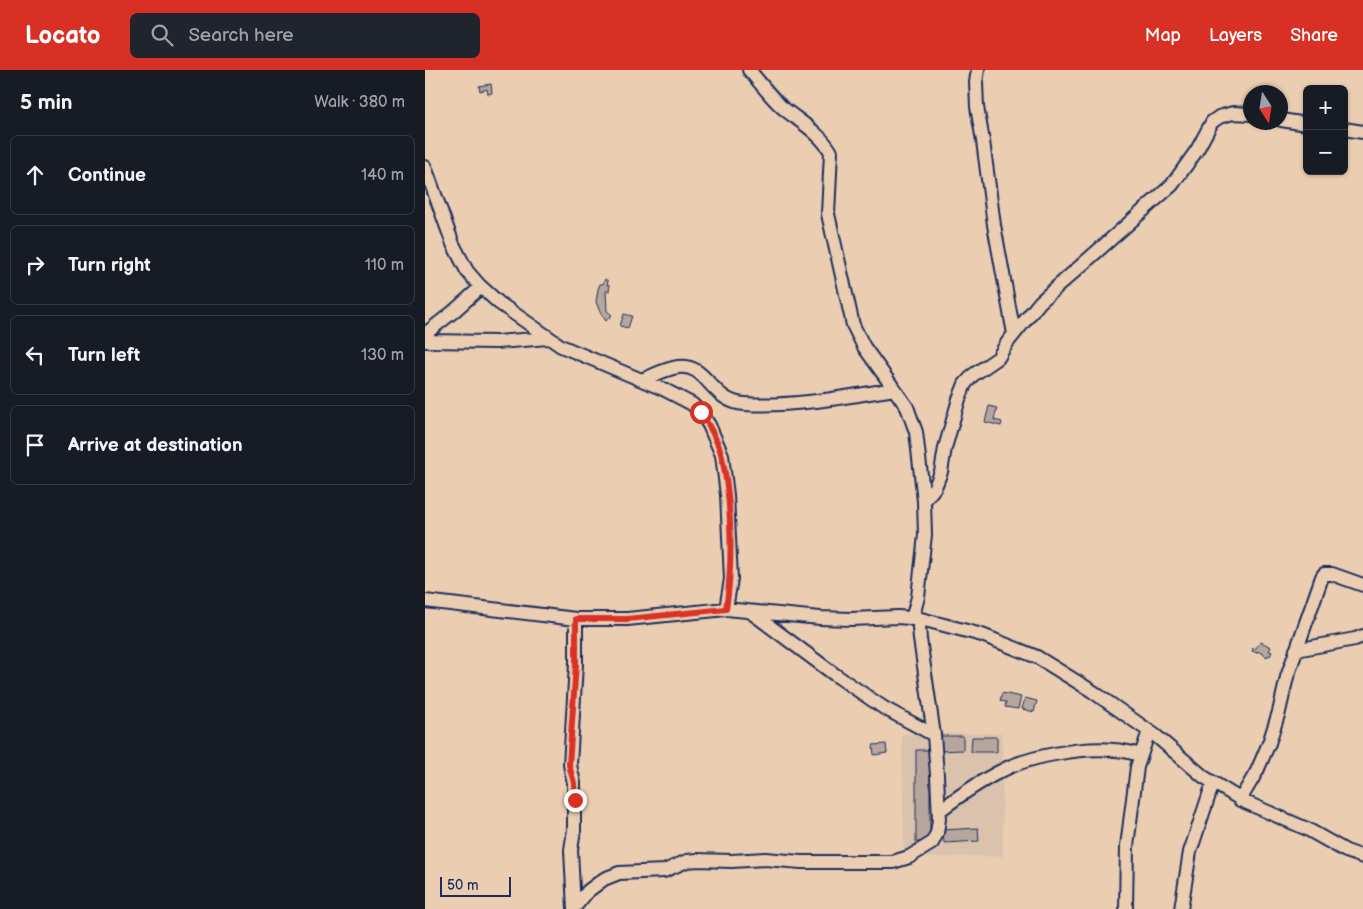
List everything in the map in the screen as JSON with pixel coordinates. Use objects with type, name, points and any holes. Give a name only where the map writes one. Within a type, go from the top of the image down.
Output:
[{"type":"street","points":[[575,909],[588,891],[604,879],[619,873],[664,871],[687,861],[732,861],[765,858],[801,862],[893,862],[909,856],[932,843],[937,834],[939,811],[934,735],[917,619],[925,535],[924,502],[916,432],[907,407],[864,348],[853,325],[828,214],[831,152],[821,139],[781,107],[749,70]]},
{"type":"street","points":[[978,70],[976,82],[977,107],[994,225],[1014,334]]},
{"type":"street","points":[[924,502],[935,487],[941,472],[945,448],[965,384],[973,375],[998,358],[1014,334],[1040,302],[1172,185],[1197,150],[1212,122],[1219,117],[1233,113],[1243,114]]},
{"type":"street","points":[[1288,121],[1303,123]]},
{"type":"street","points":[[1348,130],[1363,132]]},
{"type":"street","points":[[425,167],[453,244],[467,271],[499,303],[561,346],[642,380],[692,404],[701,412],[722,455],[729,518],[731,579],[726,609]]},
{"type":"street","points":[[425,334],[481,287]]},
{"type":"street","points":[[425,341],[497,342],[548,338]]},
{"type":"street","points":[[642,380],[665,370],[687,367],[703,374],[719,395],[733,402],[745,404],[802,402],[894,389]]},
{"type":"street","points":[[1241,800],[1257,771],[1269,743],[1296,650],[1318,584],[1324,574],[1332,574],[1363,585]]},
{"type":"street","points":[[425,600],[576,619],[627,619],[726,609],[820,618],[897,617],[917,619],[982,635],[1037,657],[1092,691],[1149,731],[1204,777],[1241,800],[1307,829],[1347,851],[1363,857]]},
{"type":"street","points":[[751,612],[834,674],[884,708],[934,735]]},
{"type":"street","points":[[575,909],[571,850],[574,830],[574,783],[569,765],[576,664],[576,619]]},
{"type":"street","points":[[1296,650],[1363,636]]},
{"type":"street","points":[[1126,909],[1127,846],[1137,767],[1149,731]]},
{"type":"street","points":[[939,811],[970,788],[1002,770],[1031,760],[1062,753],[1103,749],[1141,755]]},
{"type":"street","points":[[1181,909],[1189,852],[1213,783]]},
{"type":"shaded area","points":[[1002,733],[1003,856],[904,858],[902,734]]},
{"type":"building","points":[[491,84],[492,93],[488,94],[487,89],[480,91],[479,86]]},
{"type":"building","points":[[605,279],[608,281],[607,285],[610,285],[609,291],[606,291],[607,311],[612,315],[606,321],[596,302],[598,289]]},
{"type":"building","points":[[624,314],[632,316],[628,328],[620,326]]},
{"type":"building","points":[[989,406],[997,408],[994,420],[1002,422],[1001,426],[985,422]]},
{"type":"building","points":[[1261,642],[1271,647],[1269,651],[1272,652],[1270,656],[1268,655],[1267,657],[1258,651],[1257,653],[1252,651]]},
{"type":"building","points":[[1002,693],[1021,697],[1018,709],[1005,707],[1006,702],[1000,701]]},
{"type":"building","points":[[1025,698],[1037,701],[1034,712],[1022,709]]},
{"type":"building","points":[[937,736],[963,736],[963,750],[937,751]]},
{"type":"building","points":[[972,737],[997,737],[997,752],[971,752]]},
{"type":"building","points":[[886,744],[887,753],[874,755],[873,745]]},
{"type":"building","points":[[916,750],[930,750],[930,842],[916,842]]},
{"type":"building","points":[[978,828],[979,841],[944,843],[943,830]]},
{"type":"route","points":[[575,800],[574,783],[569,765],[575,690],[576,619],[627,619],[726,609],[731,579],[729,518],[722,455],[701,412]]}]
